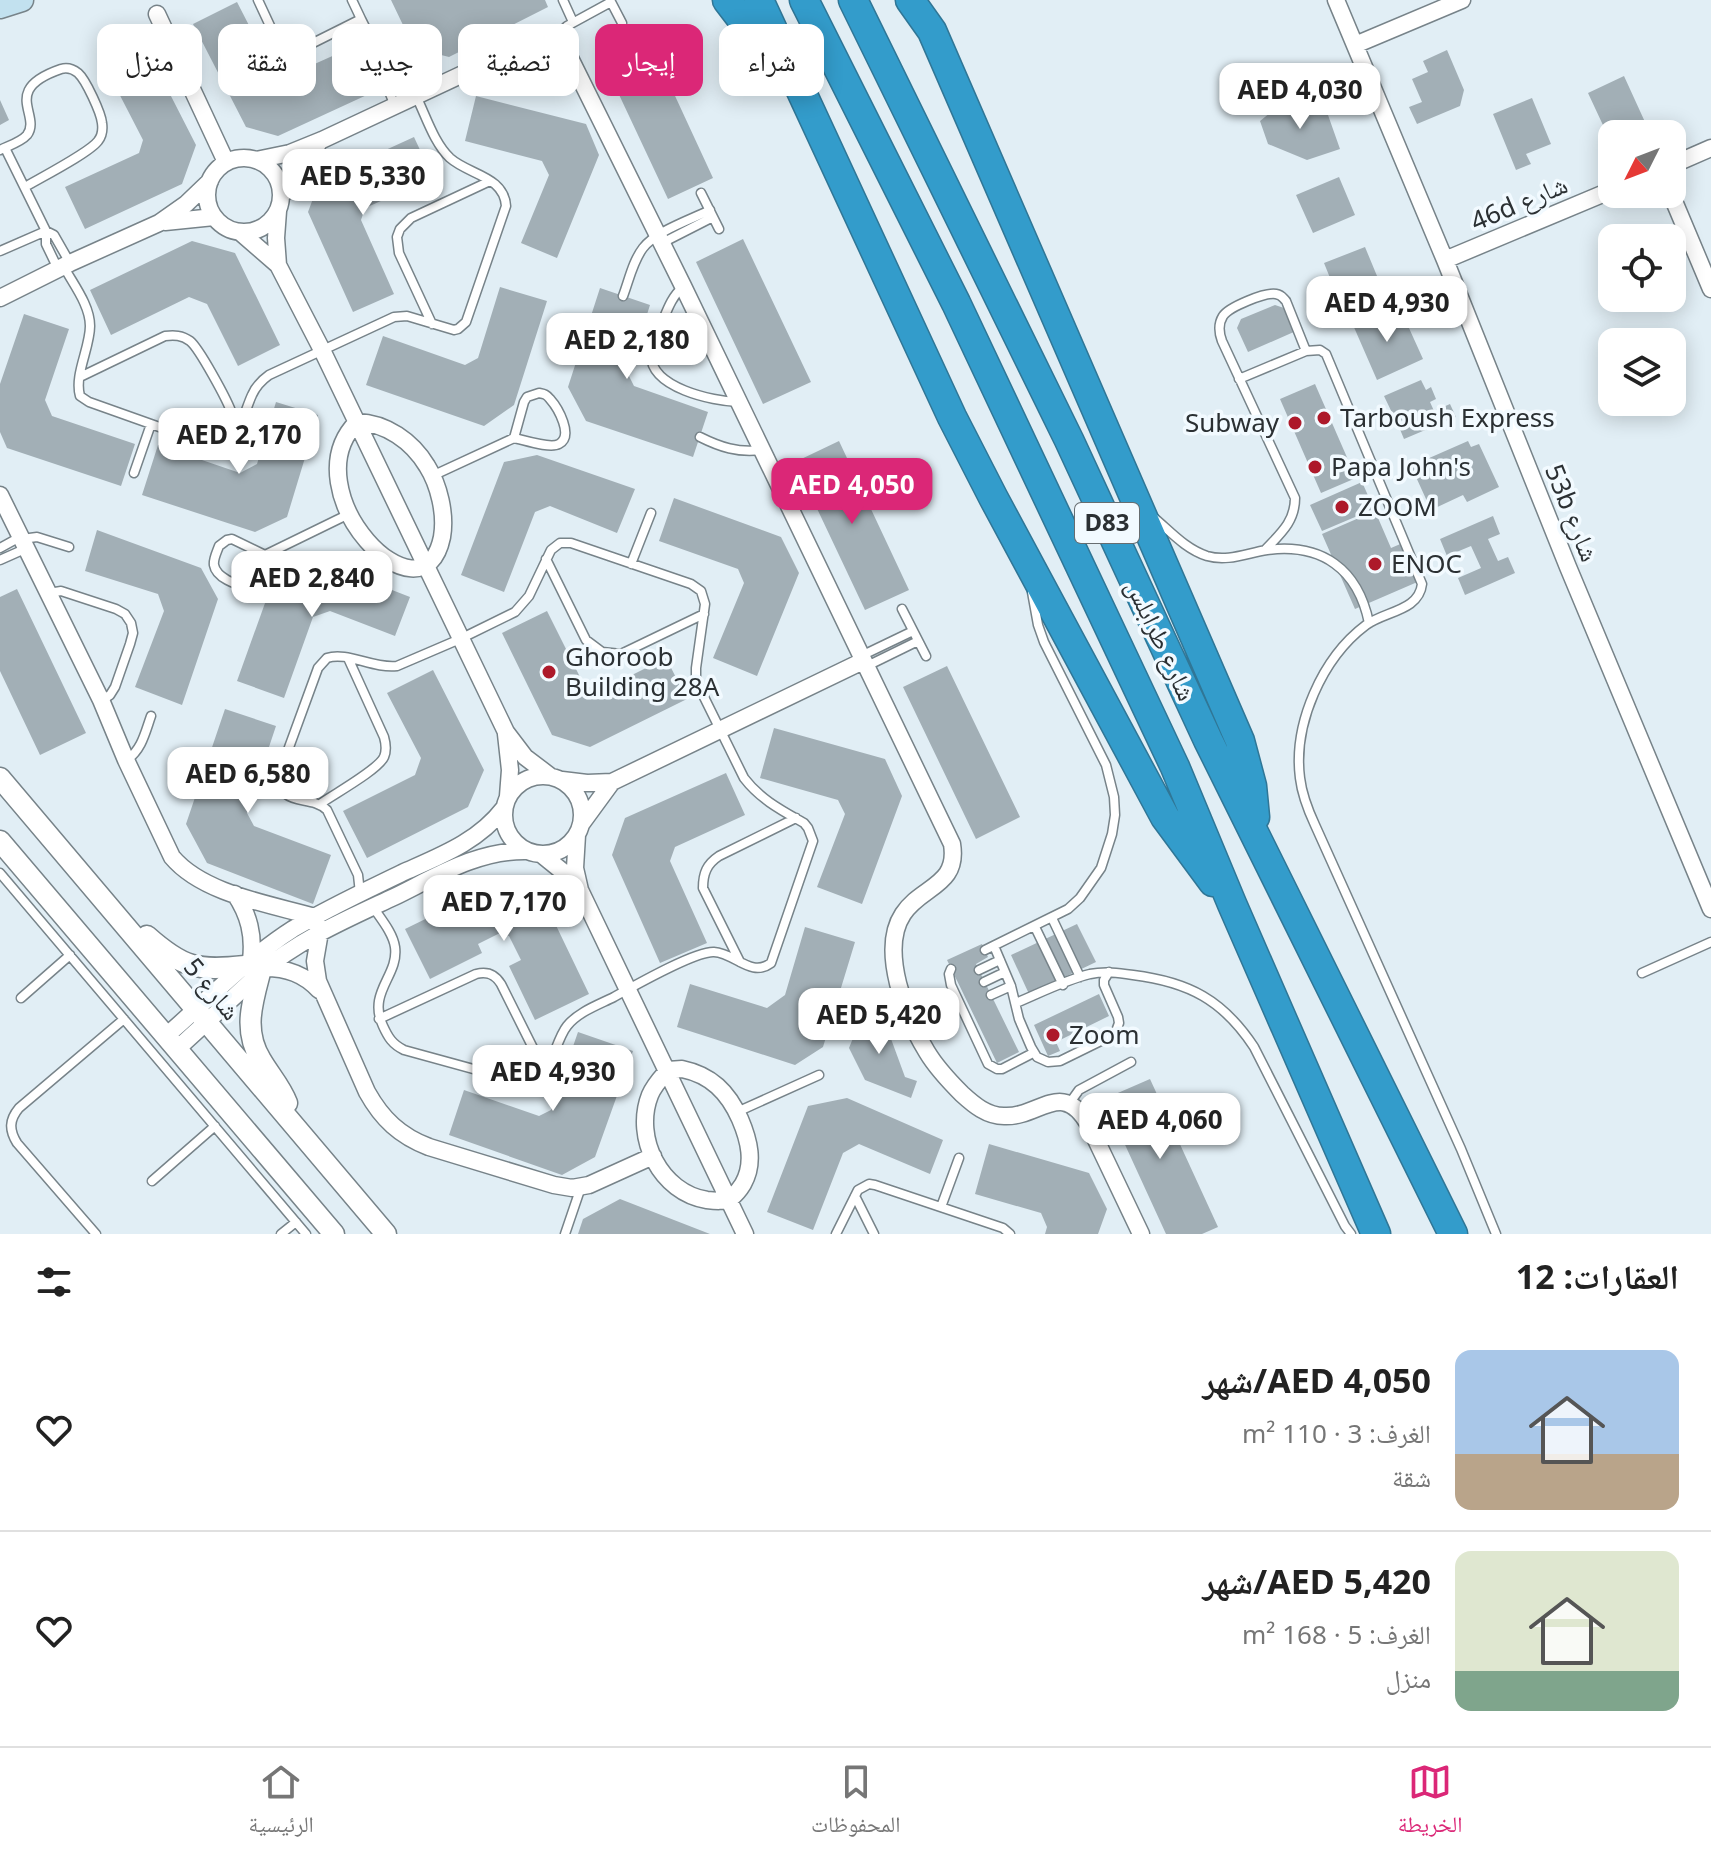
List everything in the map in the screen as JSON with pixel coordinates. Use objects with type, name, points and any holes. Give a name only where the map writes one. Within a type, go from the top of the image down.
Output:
[{"type":"highway","points":[[727,0],[812,113]]},
{"type":"highway","points":[[759,0],[952,417],[1031,571],[1165,817],[1232,904]]},
{"type":"highway","name":"شارع طرابلس","points":[[804,0],[982,359],[1175,767],[1376,1234]]},
{"type":"highway","name":"شارع طرابلس","points":[[853,0],[1048,397],[1208,740],[1453,1234]]},
{"type":"highway","points":[[910,0],[932,31],[1240,741],[1252,786],[1256,834]]},
{"type":"highway","points":[[926,0],[932,31]]},
{"type":"main road","points":[[0,7],[22,0]]},
{"type":"street","name":"53b شارع","points":[[1336,0],[1711,909]]},
{"type":"street","points":[[1355,45],[1462,0]]},
{"type":"street","points":[[157,14],[226,162]]},
{"type":"street","points":[[579,75],[952,844],[953,861],[946,876],[906,909],[894,935],[897,975],[909,1016],[941,1072],[980,1109],[1001,1116],[1012,1116],[1052,1102],[1069,1104],[1077,1109],[1089,1125],[1141,1234]]},
{"type":"street","points":[[256,160],[290,153],[322,140],[458,76]]},
{"type":"street","points":[[278,265],[276,238],[280,204],[280,185],[275,174],[266,165],[246,158],[226,162],[210,181],[207,200],[214,217],[230,230],[252,231],[263,227],[272,220],[280,204],[299,167],[322,140]]},
{"type":"street","points":[[1686,159],[1711,148]]},
{"type":"street","points":[[0,298],[159,223],[186,204],[210,181]]},
{"type":"street","name":"46d شارع","points":[[1445,260],[1598,196]]},
{"type":"street","points":[[1677,208],[1711,289]]},
{"type":"street","points":[[159,223],[214,217]]},
{"type":"street","points":[[240,232],[278,265],[506,732],[525,757],[577,794],[583,813],[575,868],[580,890],[745,1234]]},
{"type":"street","points":[[357,422],[369,422],[393,432],[417,453],[432,476],[443,531],[435,557],[426,567],[413,568],[387,560],[366,541],[343,496],[338,465],[343,441],[357,422]]},
{"type":"street","points":[[0,495],[101,700],[172,857],[187,873],[197,878],[318,924]]},
{"type":"street","points":[[653,1156],[581,1187],[563,1187],[429,1147],[403,1135],[374,1104],[321,991],[315,961],[318,924],[360,893],[468,842],[488,827],[516,786],[526,779],[538,776],[587,783],[612,782],[864,661]]},
{"type":"street","points":[[506,732],[510,770],[506,828],[518,845],[562,871],[580,890]]},
{"type":"street","name":"شارع 5","points":[[0,778],[386,1234]]},
{"type":"street","points":[[172,1042],[290,931],[373,907],[478,858],[502,852],[551,853],[562,850],[612,782]]},
{"type":"street","points":[[0,841],[334,1234]]},
{"type":"street","points":[[235,894],[250,926],[255,967],[251,1035],[259,1058],[285,1097],[289,1119]]},
{"type":"street","points":[[102,897],[173,958],[187,965],[217,969],[286,969],[305,977],[321,991]]},
{"type":"street","points":[[668,1070],[696,1072],[721,1088],[737,1112],[750,1153],[750,1167],[739,1191],[729,1200],[715,1201],[677,1188],[659,1168],[647,1141],[646,1110],[657,1081],[668,1070]]},
{"type":"lane","points":[[258,0],[278,43],[288,51],[301,49],[361,19]]},
{"type":"lane","points":[[352,0],[364,24]]},
{"type":"lane","points":[[563,0],[573,22]]},
{"type":"lane","points":[[571,24],[611,1],[622,23]]},
{"type":"lane","points":[[25,187],[91,147],[100,137],[100,117],[79,73],[67,68],[30,86],[25,105],[29,130],[26,136],[3,149],[46,231],[46,244],[64,266]]},
{"type":"lane","points":[[46,231],[54,235],[64,266],[89,319],[78,390],[84,400],[216,446],[226,443],[244,419],[252,394],[269,375],[394,317],[407,316],[454,330],[463,326],[468,318],[506,206],[502,190],[457,164],[402,96]]},
{"type":"lane","points":[[404,96],[406,101]]},
{"type":"lane","points":[[432,324],[399,253],[397,237],[400,229],[411,218],[490,181]]},
{"type":"lane","points":[[701,193],[719,229]]},
{"type":"lane","points":[[623,296],[644,246],[712,214]]},
{"type":"lane","points":[[0,251],[46,231]]},
{"type":"lane","points":[[683,286],[672,299],[652,347],[653,366],[665,380],[693,393],[715,400],[738,402]]},
{"type":"lane","points":[[1265,550],[1291,521],[1295,498],[1239,379],[1219,332],[1220,324],[1229,309],[1274,293],[1286,301],[1306,351]]},
{"type":"lane","points":[[80,377],[165,336],[184,337],[194,344],[229,408],[234,434]]},
{"type":"lane","points":[[1239,379],[1306,351],[1320,350],[1326,354],[1422,584],[1421,594],[1414,602],[1369,623],[1354,635],[1331,664],[1302,728],[1300,778],[1305,802],[1496,1234]]},
{"type":"lane","points":[[432,476],[514,438],[558,445],[566,433],[565,426],[550,398],[539,393],[527,397],[514,438]]},
{"type":"lane","points":[[134,473],[151,424]]},
{"type":"lane","points":[[700,437],[731,450],[761,450]]},
{"type":"lane","points":[[1138,503],[1192,549],[1208,556],[1226,558],[1265,550],[1289,549],[1306,550],[1322,556],[1349,576],[1366,606],[1369,623]]},
{"type":"lane","points":[[631,564],[651,513]]},
{"type":"lane","points":[[265,555],[237,540],[227,540],[219,546],[214,566],[224,579],[248,585],[258,578],[265,555],[350,514]]},
{"type":"lane","points":[[0,548],[37,537],[69,547]]},
{"type":"lane","points":[[0,560],[23,541]]},
{"type":"lane","points":[[360,893],[360,881],[330,815],[320,804],[288,796],[281,786],[280,772],[321,663],[333,656],[381,667],[397,666],[515,612],[529,596],[555,546],[566,542],[697,587],[704,597],[696,659],[696,677],[703,695],[750,786],[808,828],[813,841],[771,963],[759,969],[752,968],[720,953],[702,953],[579,1015],[560,1037],[540,1080],[528,1084],[404,1050],[388,1037],[379,1019],[378,1000],[393,963],[395,949],[391,936],[373,907]]},
{"type":"lane","points":[[546,559],[586,640],[602,652],[621,654],[704,614]]},
{"type":"lane","points":[[1031,571],[1034,607],[1044,642],[1106,765],[1114,797],[1112,834],[1101,868],[1080,898],[1052,918],[990,948],[1000,960],[1011,986],[1019,1019],[1033,1053],[1042,1061],[1054,1063],[1115,1034],[1118,1017],[1104,985],[1109,972]]},
{"type":"lane","points":[[49,593],[61,591],[116,609],[125,614],[131,623],[133,633],[115,687],[110,695],[101,700]]},
{"type":"lane","points":[[902,609],[926,656]]},
{"type":"lane","points":[[864,661],[913,631]]},
{"type":"lane","points":[[864,661],[918,641]]},
{"type":"lane","points":[[320,804],[379,765],[385,755],[384,737],[348,658]]},
{"type":"lane","points":[[126,760],[141,744],[151,716]]},
{"type":"lane","points":[[740,962],[703,888],[706,869],[719,856],[796,818]]},
{"type":"lane","points":[[0,873],[306,1234]]},
{"type":"lane","points":[[1052,918],[1080,977]]},
{"type":"lane","points":[[1035,927],[1063,985]]},
{"type":"lane","points":[[1642,973],[1711,942]]},
{"type":"lane","points":[[21,998],[70,955]]},
{"type":"lane","points":[[979,970],[1000,960]]},
{"type":"lane","points":[[951,969],[949,974],[985,1060],[997,1069],[1007,1068],[1033,1053]]},
{"type":"lane","points":[[984,982],[1005,972]]},
{"type":"lane","points":[[1016,1003],[1080,977],[1109,972],[1173,981],[1211,1000],[1228,1014],[1254,1047],[1351,1234]]},
{"type":"lane","points":[[379,1019],[476,974],[488,973],[501,984],[545,1072]]},
{"type":"lane","points":[[991,995],[1011,986]]},
{"type":"lane","points":[[96,1234],[17,1143],[10,1125],[12,1116],[19,1108],[124,1019]]},
{"type":"lane","points":[[1069,1104],[1086,1085],[1131,1062]]},
{"type":"lane","points":[[737,1112],[819,1075]]},
{"type":"lane","points":[[152,1181],[215,1126]]},
{"type":"lane","points":[[941,1207],[959,1158]]},
{"type":"lane","points":[[836,1234],[855,1196],[863,1186],[875,1185],[1003,1228],[1010,1234]]},
{"type":"lane","points":[[565,1234],[581,1187]]},
{"type":"lane","points":[[855,1196],[874,1234]]},
{"type":"lane","points":[[281,1234],[296,1222]]},
{"type":"building","points":[[391,0],[545,0],[548,7],[514,24],[458,24],[458,52],[449,57],[442,55],[442,24],[402,24]]},
{"type":"building","points":[[237,2],[248,24],[218,24],[218,73],[202,41],[202,24],[193,24]]},
{"type":"building","points":[[1447,50],[1464,90],[1460,106],[1417,124],[1409,107],[1422,102],[1412,79],[1428,72],[1423,61]]},
{"type":"building","points":[[332,56],[332,96],[365,96],[278,136],[246,127],[230,96],[316,96],[316,63]]},
{"type":"building","points":[[1624,76],[1644,120],[1601,120],[1588,93]]},
{"type":"building","points":[[120,96],[171,96],[196,145],[182,184],[85,229],[65,187],[139,153],[143,140]]},
{"type":"building","points":[[476,96],[586,124],[599,155],[557,258],[521,243],[549,175],[542,161],[465,141]]},
{"type":"building","points":[[620,96],[675,96],[713,178],[668,199]]},
{"type":"building","points":[[1532,98],[1551,144],[1526,154],[1531,164],[1516,170],[1493,114]]},
{"type":"building","points":[[1287,99],[1328,115],[1340,149],[1307,160],[1268,144],[1260,121]]},
{"type":"building","points":[[0,100],[9,120],[0,125]]},
{"type":"building","points":[[414,137],[433,178],[365,208],[361,220],[394,294],[353,312],[308,212],[320,180]]},
{"type":"building","points":[[1339,177],[1355,215],[1313,233],[1296,195]]},
{"type":"building","points":[[743,239],[811,382],[763,404],[696,262]]},
{"type":"building","points":[[192,241],[235,253],[280,345],[238,366],[207,304],[189,297],[111,335],[90,290]]},
{"type":"building","points":[[1365,247],[1382,288],[1341,305],[1324,263]]},
{"type":"building","points":[[500,287],[547,301],[514,405],[484,426],[366,385],[383,336],[465,365],[478,358]]},
{"type":"building","points":[[600,288],[650,305],[628,374],[634,386],[708,412],[693,457],[586,421],[568,387]]},
{"type":"building","points":[[1275,305],[1287,309],[1296,331],[1248,352],[1237,328],[1241,319]]},
{"type":"building","points":[[1386,311],[1391,323],[1404,317],[1423,359],[1377,380],[1353,325]]},
{"type":"building","points":[[24,314],[69,329],[45,400],[52,416],[135,444],[121,486],[7,448],[0,432],[0,384]]},
{"type":"building","points":[[1421,380],[1426,390],[1431,387],[1436,399],[1430,402],[1434,411],[1450,404],[1456,417],[1404,439],[1399,427],[1404,426],[1400,417],[1395,419],[1384,396]]},
{"type":"building","points":[[1315,384],[1356,478],[1321,493],[1280,399]]},
{"type":"building","points":[[276,402],[318,415],[287,517],[255,532],[142,495],[158,445],[240,473],[257,464]]},
{"type":"building","points":[[839,441],[909,590],[865,610],[795,462]]},
{"type":"building","points":[[1468,441],[1471,447],[1479,444],[1499,487],[1467,502],[1463,495],[1431,510],[1411,466]]},
{"type":"building","points":[[537,455],[635,489],[617,533],[550,506],[535,512],[504,592],[461,575],[504,462]]},
{"type":"building","name":"ZOOM","points":[[1362,482],[1374,509],[1322,531],[1310,505]]},
{"type":"building","points":[[674,498],[781,537],[799,573],[757,676],[713,658],[744,583],[738,569],[659,541]]},
{"type":"building","name":"ENOC","points":[[1375,511],[1391,548],[1405,542],[1422,580],[1355,609],[1322,534]]},
{"type":"building","points":[[1493,516],[1500,534],[1488,539],[1498,561],[1508,557],[1515,573],[1465,595],[1458,578],[1481,568],[1471,546],[1447,556],[1440,539]]},
{"type":"building","points":[[97,530],[201,568],[218,599],[182,705],[135,687],[164,611],[158,594],[85,571]]},
{"type":"building","points":[[315,560],[410,597],[395,636],[330,611],[313,617],[284,698],[237,681],[274,578]]},
{"type":"building","points":[[17,589],[86,733],[40,755],[0,671],[0,597]]},
{"type":"building","name":"Ghoroob Building 28A","points":[[547,611],[584,685],[600,691],[666,658],[687,699],[590,747],[552,735],[502,633]]},
{"type":"building","points":[[947,666],[1020,817],[976,839],[903,687]]},
{"type":"building","points":[[433,670],[484,770],[468,807],[367,858],[343,811],[415,775],[421,758],[387,693]]},
{"type":"building","points":[[225,709],[276,726],[247,813],[254,826],[331,855],[313,904],[207,863],[186,824]]},
{"type":"building","points":[[774,728],[885,759],[902,796],[862,904],[817,887],[845,814],[838,800],[760,778]]},
{"type":"building","points":[[726,773],[745,815],[675,847],[670,861],[707,943],[660,963],[612,855],[625,818]]},
{"type":"building","points":[[503,881],[539,890],[589,994],[535,1020],[509,966],[521,960],[509,936],[500,933],[478,944],[482,953],[430,979],[405,929]]},
{"type":"building","points":[[1077,924],[1096,962],[1029,994],[1011,955]]},
{"type":"building","points":[[805,927],[855,942],[823,1047],[795,1065],[677,1027],[690,984],[767,1008],[785,995]]},
{"type":"building","points":[[982,944],[988,957],[976,964],[1019,1052],[997,1063],[947,960]]},
{"type":"building","points":[[1099,994],[1109,1016],[1056,1042],[1060,1051],[1048,1056],[1034,1025]]},
{"type":"building","points":[[864,1011],[883,1017],[905,1077],[917,1081],[911,1098],[865,1080],[849,1048]]},
{"type":"building","points":[[578,1032],[633,1051],[595,1157],[562,1175],[449,1135],[464,1090],[539,1116],[551,1110]]},
{"type":"building","points":[[1150,1079],[1218,1227],[1202,1234],[1166,1234],[1104,1099]]},
{"type":"building","points":[[847,1098],[943,1140],[930,1174],[859,1144],[843,1153],[813,1230],[767,1212],[808,1106]]},
{"type":"building","points":[[989,1144],[1089,1173],[1107,1209],[1098,1234],[1045,1234],[1047,1227],[1041,1213],[975,1194]]},
{"type":"building","points":[[620,1199],[710,1234],[578,1234],[583,1219]]},
{"type":"place","name":"Tarboush Express","points":[[1324,418]]},
{"type":"place","name":"Subway","points":[[1295,423]]},
{"type":"place","name":"Papa John's","points":[[1315,467]]},
{"type":"place","name":"ZOOM","points":[[1342,507]]},
{"type":"place","name":"ENOC","points":[[1375,564]]},
{"type":"place","name":"Ghoroob Building 28A","points":[[549,672]]},
{"type":"place","name":"Zoom","points":[[1053,1035]]}]
